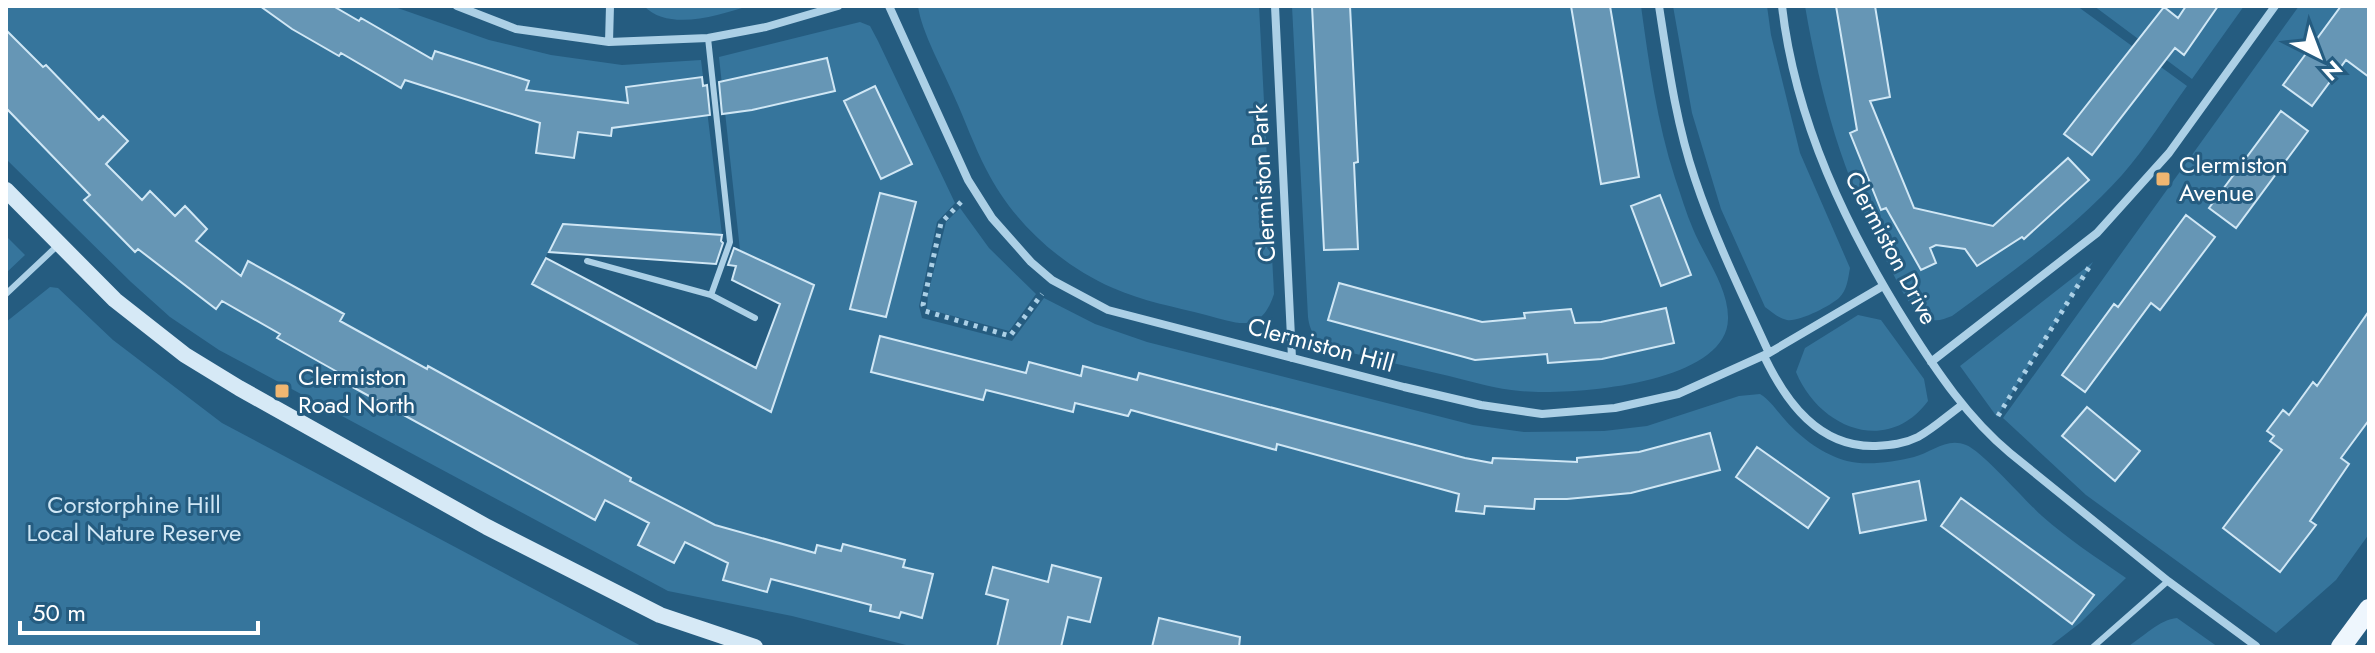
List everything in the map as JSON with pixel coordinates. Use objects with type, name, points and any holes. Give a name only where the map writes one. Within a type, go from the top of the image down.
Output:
[{"type":"main road","points":[[2341,647],[2369,609]]},
{"type":"street","points":[[457,6],[516,29],[609,42],[708,38],[766,27],[838,6]]},
{"type":"street","points":[[609,42],[610,6]]},
{"type":"street","name":"Clermiston Hill","points":[[889,6],[973,189],[992,218],[1031,262],[1052,280],[1108,310],[1481,405],[1542,414],[1615,408],[1678,394],[1766,354],[1883,286]]},
{"type":"street","name":"Clermiston Park","points":[[1275,6],[1292,358]]},
{"type":"street","points":[[1659,6],[1673,95],[1694,176],[1710,224],[1777,382],[1808,422],[1828,436],[1862,446],[1895,445],[1919,436],[1962,405]]},
{"type":"street","name":"Clermiston Drive","points":[[1782,6],[1799,96],[1847,220],[1883,286],[1962,405],[1987,434],[2168,581],[2256,646]]},
{"type":"street","points":[[1931,362],[2097,233],[2169,153],[2275,6]]},
{"type":"street","points":[[6,190],[115,300],[185,355],[239,388],[487,527],[660,615],[755,647]]},
{"type":"lane","points":[[708,38],[730,242],[711,295]]},
{"type":"lane","points":[[6,294],[59,243]]},
{"type":"lane","points":[[587,261],[711,295],[755,318]]},
{"type":"lane","points":[[2093,647],[2168,581]]},
{"type":"path","points":[[973,189],[941,223],[923,305],[925,311],[1010,336],[1041,296]]},
{"type":"path","points":[[1987,434],[2093,262]]},
{"type":"green space","points":[[6,6],[392,6],[489,40],[551,55],[622,65],[701,60],[722,235],[563,224],[532,283],[771,412],[813,285],[740,250],[719,57],[860,22],[870,26],[878,41],[955,203],[937,222],[919,306],[922,318],[1012,341],[1044,298],[1095,324],[1147,342],[1473,425],[1524,432],[1604,431],[1647,426],[1739,396],[1760,394],[1806,440],[1830,455],[1847,461],[1889,462],[1914,457],[1946,444],[1966,445],[2052,524],[2126,578],[2080,623],[2049,647],[914,647],[792,616],[668,591],[219,350],[170,317],[6,159]]},
{"type":"green space","points":[[644,6],[748,6],[709,17],[680,20],[654,14]]},
{"type":"green space","points":[[918,6],[1259,6],[1274,294],[1263,315],[1256,321],[1239,323],[1135,297],[1074,267],[1039,239],[1009,206],[986,169],[928,39]]},
{"type":"green space","points":[[1292,6],[1641,6],[1654,93],[1675,178],[1690,223],[1715,272],[1727,307],[1728,319],[1721,341],[1702,359],[1641,382],[1606,388],[1542,392],[1484,385],[1332,348],[1322,342],[1315,336],[1308,317]]},
{"type":"green space","points":[[1673,6],[1767,6],[1771,35],[1800,153],[1850,268],[1842,295],[1814,313],[1787,320],[1765,307],[1721,209],[1692,113]]},
{"type":"green space","points":[[1805,6],[2077,6],[2187,86],[2131,165],[2083,214],[2041,250],[1952,316],[1932,320],[1922,316],[1905,296],[1859,202],[1827,108]]},
{"type":"green space","points":[[2094,6],[2244,6],[2192,79]]},
{"type":"green space","points":[[2299,6],[2369,6],[2369,534],[2336,580],[2276,633],[2086,495],[2003,418]]},
{"type":"green space","points":[[960,208],[989,248],[1036,294],[1009,331],[927,309],[946,222]]},
{"type":"green space","points":[[6,236],[25,255],[6,273]]},
{"type":"green space","points":[[2093,262],[1997,417],[1960,366]]},
{"type":"green space","name":"Corstorphine Hill Local Nature Reserve","points":[[50,287],[58,288],[113,340],[222,423],[643,647],[6,647],[6,322]]},
{"type":"green space","points":[[1858,315],[1881,320],[1924,379],[1928,401],[1912,418],[1893,428],[1874,431],[1855,428],[1837,420],[1807,392],[1796,372],[1805,348]]},
{"type":"green space","points":[[2177,618],[2218,647],[2127,647],[2158,625]]},
{"type":"building","points":[[260,6],[333,6],[359,21],[361,18],[432,59],[435,51],[529,81],[526,90],[628,103],[626,87],[702,77],[703,86],[707,85],[710,115],[612,128],[611,136],[578,132],[574,158],[536,153],[540,123],[405,80],[401,88],[292,29]]},
{"type":"building","points":[[1312,6],[1350,6],[1358,162],[1354,163],[1358,249],[1324,250]]},
{"type":"building","points":[[1571,6],[1610,6],[1639,177],[1601,184]]},
{"type":"building","points":[[1836,6],[1875,6],[1890,97],[1870,101],[1914,208],[1993,226],[2068,158],[2089,180],[2024,239],[2022,237],[1977,266],[1965,249],[1936,245],[1930,248],[1936,263],[1921,270],[1886,208],[1881,210],[1850,133],[1857,130]]},
{"type":"building","points":[[2186,6],[2218,6],[2184,55],[2175,48],[2092,155],[2064,134],[2164,7],[2178,18]]},
{"type":"building","points":[[2341,6],[2369,6],[2369,77],[2346,60],[2312,106],[2283,85]]},
{"type":"building","points":[[6,30],[43,67],[46,65],[99,120],[103,116],[128,141],[106,164],[142,200],[150,191],[175,216],[185,206],[207,229],[196,241],[241,276],[248,261],[344,314],[340,321],[427,369],[428,366],[631,478],[630,481],[715,525],[815,553],[817,545],[841,551],[843,544],[905,560],[903,567],[933,574],[922,618],[901,612],[899,618],[870,611],[871,605],[771,579],[767,592],[723,580],[728,563],[685,542],[674,563],[638,545],[649,523],[605,500],[595,520],[338,379],[341,374],[277,338],[280,334],[222,301],[216,309],[138,249],[135,252],[84,200],[90,195],[6,108]]},
{"type":"building","points":[[827,58],[835,91],[722,114],[719,82]]},
{"type":"building","points":[[875,86],[912,164],[881,179],[844,101]]},
{"type":"building","points":[[2281,111],[2308,131],[2236,228],[2209,208]]},
{"type":"building","points":[[880,193],[916,202],[886,317],[850,309]]},
{"type":"building","points":[[1660,195],[1691,275],[1661,286],[1631,206]]},
{"type":"building","points":[[2186,215],[2215,237],[2160,310],[2151,303],[2085,392],[2062,375],[2114,304],[2118,307]]},
{"type":"building","points":[[563,224],[722,235],[723,243],[716,264],[549,252]]},
{"type":"building","points":[[734,248],[814,285],[771,412],[532,284],[546,258],[756,368],[780,304],[732,280],[736,266],[728,265]]},
{"type":"building","points":[[1339,283],[1482,322],[1525,318],[1524,313],[1571,309],[1575,323],[1601,322],[1666,308],[1674,343],[1602,359],[1548,363],[1547,354],[1475,360],[1328,320]]},
{"type":"building","points":[[2369,311],[2369,420],[2341,458],[2349,464],[2310,521],[2316,525],[2280,572],[2223,528],[2282,450],[2270,441],[2274,436],[2267,431],[2283,410],[2289,415],[2313,382],[2317,386]]},
{"type":"building","points":[[880,336],[1026,373],[1029,362],[1081,376],[1083,366],[1137,380],[1139,373],[1492,463],[1493,458],[1577,462],[1577,458],[1639,452],[1710,433],[1720,470],[1631,493],[1535,499],[1534,509],[1485,506],[1484,514],[1456,511],[1459,494],[1277,444],[1276,450],[1131,410],[1128,416],[1075,403],[1073,412],[986,390],[983,400],[871,372]]},
{"type":"building","points":[[2087,407],[2140,451],[2115,481],[2062,436]]},
{"type":"building","points":[[1757,447],[1829,498],[1808,528],[1736,477]]},
{"type":"building","points":[[1919,481],[1926,520],[1860,533],[1853,494]]},
{"type":"building","points":[[1961,498],[2094,595],[2072,624],[1941,526]]},
{"type":"building","points":[[1052,565],[1101,578],[1090,622],[1068,617],[1061,647],[997,647],[1008,600],[986,594],[993,567],[1048,582]]},
{"type":"building","points":[[1159,618],[1240,637],[1239,647],[1152,647]]},
{"type":"place","name":"Clermiston Avenue","points":[[2163,179]]},
{"type":"place","name":"Clermiston Road North","points":[[282,391]]}]
